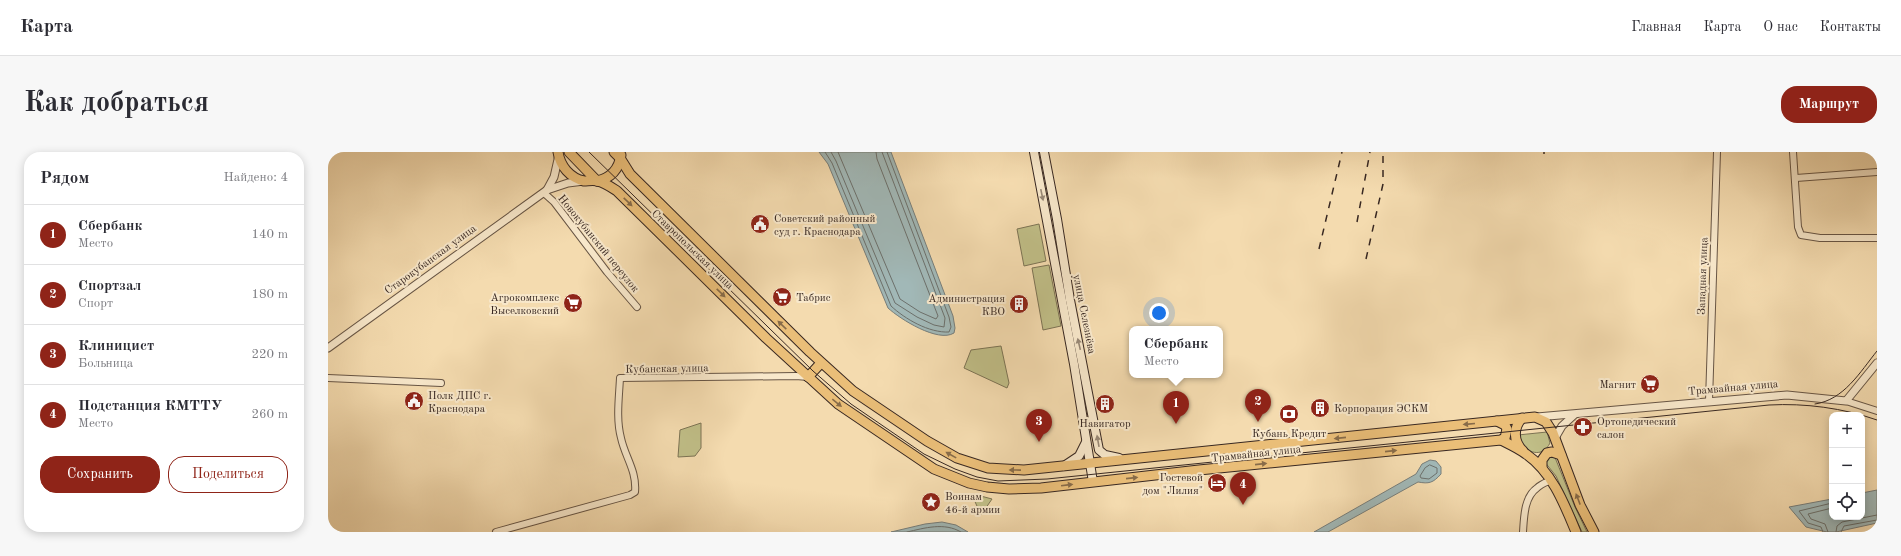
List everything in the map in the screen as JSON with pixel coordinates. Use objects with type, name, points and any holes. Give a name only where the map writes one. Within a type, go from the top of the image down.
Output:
[{"type":"main road","points":[[568,152],[597,180]]},
{"type":"main road","name":"улица Селезнёва","points":[[1034,152],[1087,439],[1093,482]]},
{"type":"main road","name":"улица Селезнёва","points":[[1044,152],[1057,219],[1070,300],[1099,450],[1110,456],[1127,460]]},
{"type":"main road","points":[[558,153],[563,166],[570,174],[586,181],[608,177],[614,173],[618,154]]},
{"type":"main road","name":"Ставропольская улица","points":[[618,154],[630,174],[821,363],[853,391],[927,441],[957,458],[988,468]]},
{"type":"main road","name":"Ставропольская улица","points":[[597,180],[617,191],[808,377],[838,404],[934,469],[964,481],[987,487]]},
{"type":"main road","points":[[808,377],[821,363]]},
{"type":"main road","points":[[1535,417],[1546,422],[1555,438],[1580,505],[1594,532]]},
{"type":"main road","name":"Трамвайная улица","points":[[988,468],[1024,470],[1064,467],[1535,417]]},
{"type":"main road","points":[[1522,418],[1516,428],[1515,436],[1519,447],[1542,467],[1551,480],[1563,502],[1576,532]]},
{"type":"main road","points":[[1498,421],[1505,425],[1507,429],[1505,438],[1501,440],[1525,453]]},
{"type":"main road","points":[[1064,467],[1082,453],[1087,439]]},
{"type":"main road","name":"Трамвайная улица","points":[[987,487],[1025,489],[1501,440]]},
{"type":"main road","points":[[1542,467],[1542,460],[1547,453],[1552,452],[1561,455]]},
{"type":"street","name":"Западная улица","points":[[1709,401],[1717,152]]},
{"type":"street","points":[[1794,152],[1798,227],[1801,235],[1822,238],[1877,238]]},
{"type":"street","points":[[545,191],[554,177],[558,153]]},
{"type":"street","points":[[1796,178],[1877,172]]},
{"type":"street","name":"Старокубанская улица","points":[[328,348],[545,191],[568,183],[586,181]]},
{"type":"street","name":"Новокубанский переулок","points":[[545,191],[637,307]]},
{"type":"street","points":[[1877,363],[1846,401],[1877,411]]},
{"type":"street","name":"Кубанская улица","points":[[496,532],[630,495],[636,492],[636,481],[621,440],[619,429],[620,378],[808,377]]},
{"type":"street","points":[[328,378],[441,382]]},
{"type":"street","name":"Трамвайная улица","points":[[1535,417],[1574,415],[1709,401],[1787,395],[1846,401]]},
{"type":"street","points":[[1555,438],[1562,426],[1574,415]]},
{"type":"street","points":[[1523,532],[1524,512],[1530,498],[1536,488],[1551,480]]},
{"type":"shaded area","points":[[1039,224],[1046,261],[1024,266],[1017,229]]},
{"type":"shaded area","points":[[1049,265],[1061,326],[1043,330],[1032,268]]},
{"type":"shaded area","points":[[1001,346],[1009,383],[1007,388],[964,368],[971,350]]},
{"type":"shaded area","points":[[701,423],[701,448],[695,456],[678,457],[680,430]]},
{"type":"shaded area","points":[[1547,432],[1550,443],[1540,452],[1532,452],[1528,450],[1521,444],[1518,435]]},
{"type":"shaded area","points":[[1554,455],[1587,532],[1582,532],[1556,476],[1544,461]]},
{"type":"shaded area","points":[[972,495],[992,499],[981,515]]},
{"type":"water","points":[[819,152],[891,152],[953,316],[955,328],[954,333],[939,335],[929,332],[901,318],[888,308],[828,164]]},
{"type":"water","points":[[1430,460],[1436,461],[1441,467],[1441,474],[1433,481],[1428,483],[1418,482],[1328,532],[1314,532],[1416,474],[1422,464]]},
{"type":"water","points":[[1877,490],[1877,523],[1836,532],[1827,532],[1806,527],[1789,507],[1829,500],[1829,520],[1865,520],[1865,492]]},
{"type":"water","points":[[942,522],[956,525],[968,532],[891,532],[925,524]]},
{"type":"tram line","points":[[589,152],[813,371],[851,404],[924,454],[955,469],[977,477],[998,481],[1047,479],[1769,405],[1824,407],[1851,412],[1877,420]]},
{"type":"tram line","points":[[1815,404],[1835,397],[1843,391],[1858,376],[1877,351]]},
{"type":"railway","points":[[1319,249],[1342,152]]},
{"type":"railway","points":[[1357,222],[1370,152]]},
{"type":"railway","points":[[1366,259],[1383,184],[1383,152]]},
{"type":"place","name":"Советский районный суд г. Краснодара","points":[[760,224]]},
{"type":"place","name":"Табрис","points":[[782,297]]},
{"type":"place","name":"Агрокомплекс Выселковский","points":[[573,303]]},
{"type":"place","name":"Администрация КВО","points":[[1019,304]]},
{"type":"place","name":"Магнит","points":[[1650,384]]},
{"type":"place","name":"Полк ДПС г. Краснодара","points":[[414,401]]},
{"type":"place","name":"Навигатор","points":[[1105,404]]},
{"type":"place","name":"Корпорация ЭСКМ","points":[[1320,408]]},
{"type":"place","name":"Кубань Кредит","points":[[1289,414]]},
{"type":"place","name":"Спортзал","points":[[1258,422]]},
{"type":"place","name":"Сбербанк","points":[[1176,424]]},
{"type":"place","name":"Ортопедический салон","points":[[1583,427]]},
{"type":"place","name":"Клиницист","points":[[1039,442]]},
{"type":"place","name":"Гостевой дом \"Лилия\"","points":[[1217,483]]},
{"type":"place","name":"Воинам 46-й армии","points":[[931,502]]},
{"type":"place","name":"Подстанция КМТТУ","points":[[1243,505]]}]
